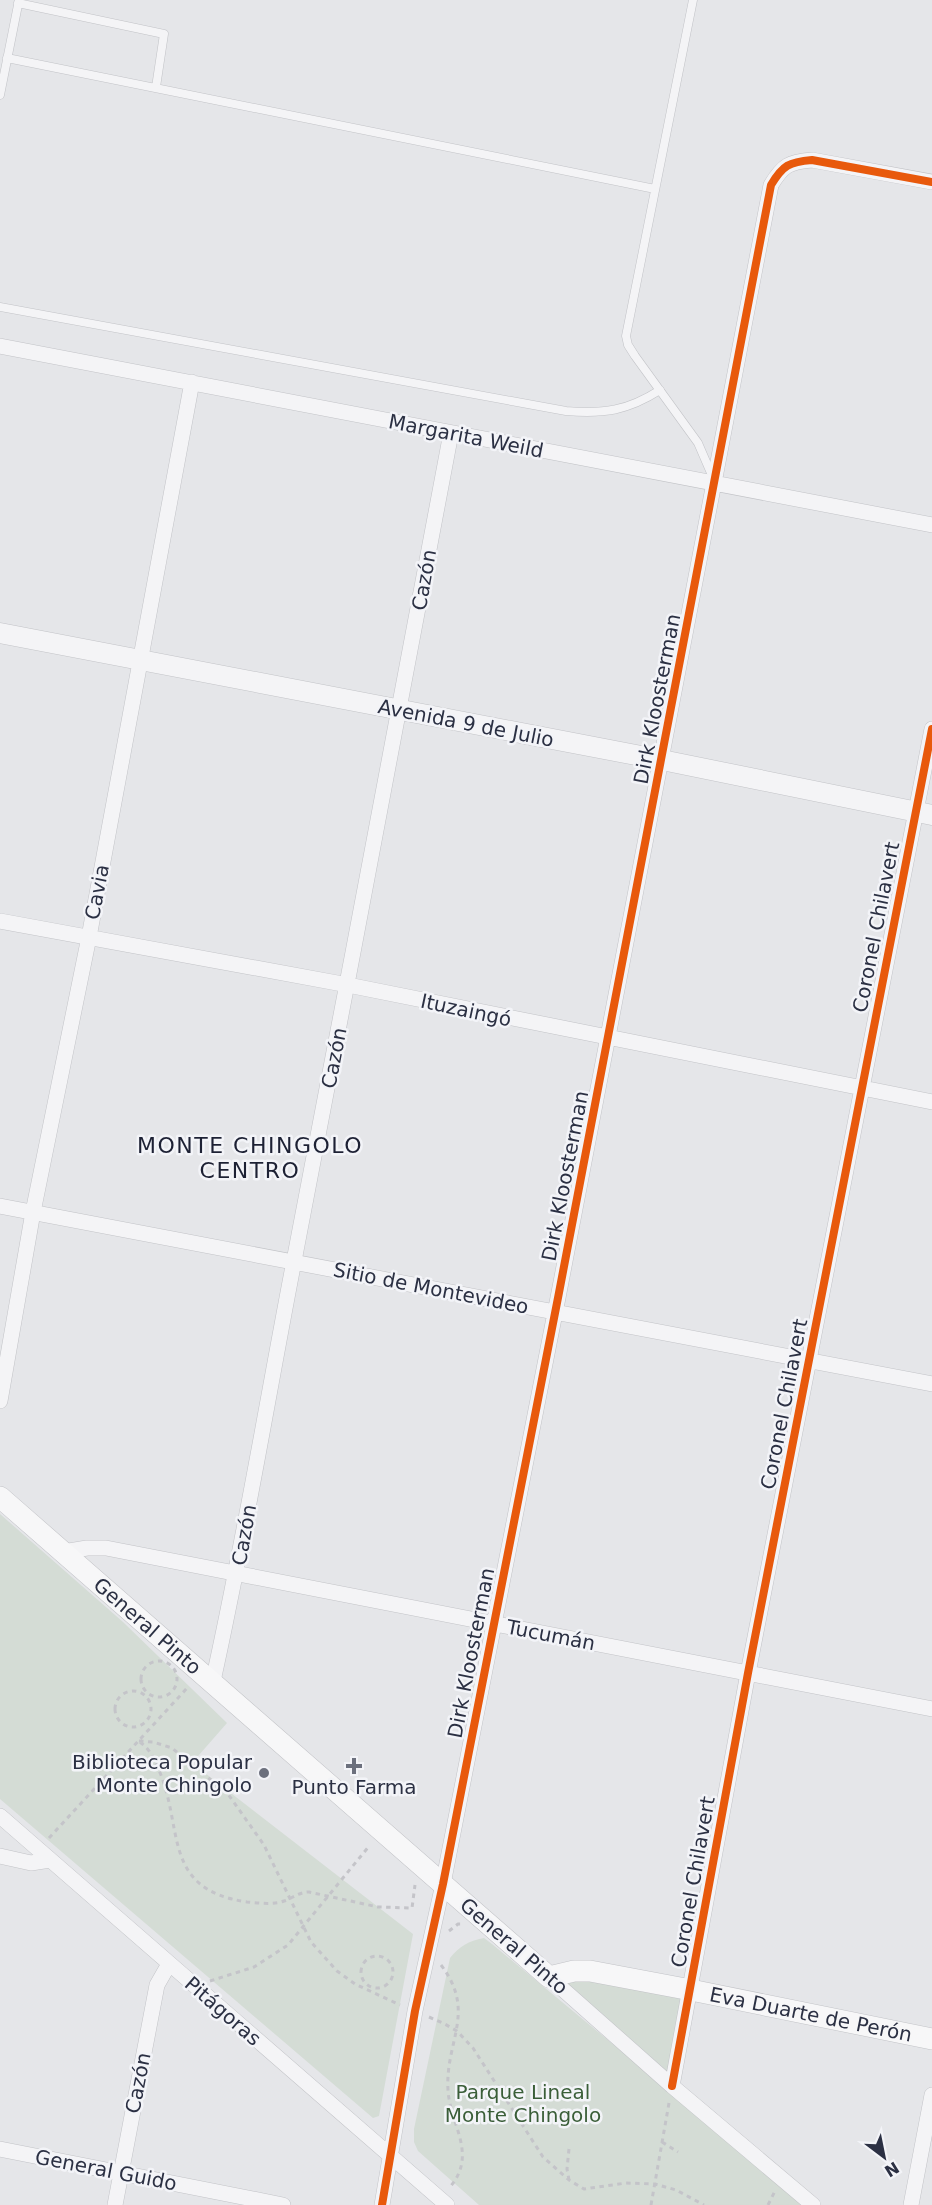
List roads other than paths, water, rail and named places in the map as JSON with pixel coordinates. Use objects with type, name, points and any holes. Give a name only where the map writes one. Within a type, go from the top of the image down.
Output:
[{"type":"main road","name":"General Pinto","points":[[0,1497],[549,1977]]},
{"type":"main road","name":"Eva Duarte de Perón","points":[[549,1977],[574,1971],[590,1971],[691,1989],[932,2039]]},
{"type":"street","name":"Dirk Kloosterman","points":[[382,2205],[416,2011],[609,1039],[716,485],[771,185],[779,172],[793,161],[813,160],[932,182]]},
{"type":"street","name":"Margarita Weild","points":[[0,345],[932,525]]},
{"type":"street","name":"Cavia","points":[[0,1401],[33,1212],[88,937],[192,382]]},
{"type":"street","name":"Cazón","points":[[208,1677],[237,1575],[451,433]]},
{"type":"street","name":"Avenida 9 de Julio","points":[[0,633],[662,760],[924,814]]},
{"type":"street","name":"Coronel Chilavert","points":[[672,2086],[748,1673],[860,1089],[924,814],[932,729]]},
{"type":"street","name":"Ituzaingó","points":[[0,921],[348,986],[932,1102]]},
{"type":"street","name":"Sitio de Montevideo","points":[[0,1206],[932,1384]]},
{"type":"street","name":"Tucumán","points":[[63,1552],[106,1548],[932,1709]]},
{"type":"street","name":"Pitágoras","points":[[0,1816],[443,2202]]},
{"type":"street","points":[[0,1856],[31,1863],[44,1855]]},
{"type":"street","name":"Cazón","points":[[115,2205],[157,1985],[169,1964]]},
{"type":"street","name":"General Pinto","points":[[549,1977],[672,2086],[813,2205]]},
{"type":"street","points":[[911,2205],[932,2095]]},
{"type":"street","name":"General Guido","points":[[0,2149],[283,2205]]},
{"type":"lane","points":[[693,0],[626,336],[628,345],[635,356],[698,442],[716,485]]},
{"type":"lane","points":[[0,95],[19,2],[164,33],[156,87]]},
{"type":"lane","points":[[7,58],[655,189]]},
{"type":"lane","points":[[0,307],[566,411],[590,413],[614,410],[638,404],[660,390]]},
{"type":"place","name":"Punto Farma","points":[[354,1766]]},
{"type":"place","name":"Biblioteca Popular Monte Chingolo","points":[[264,1773]]},
{"type":"district","name":"MONTE CHINGOLO CENTRO","points":[[250,1158]]},
{"type":"park label","name":"Parque Lineal Monte Chingolo","points":[[523,2104]]}]
